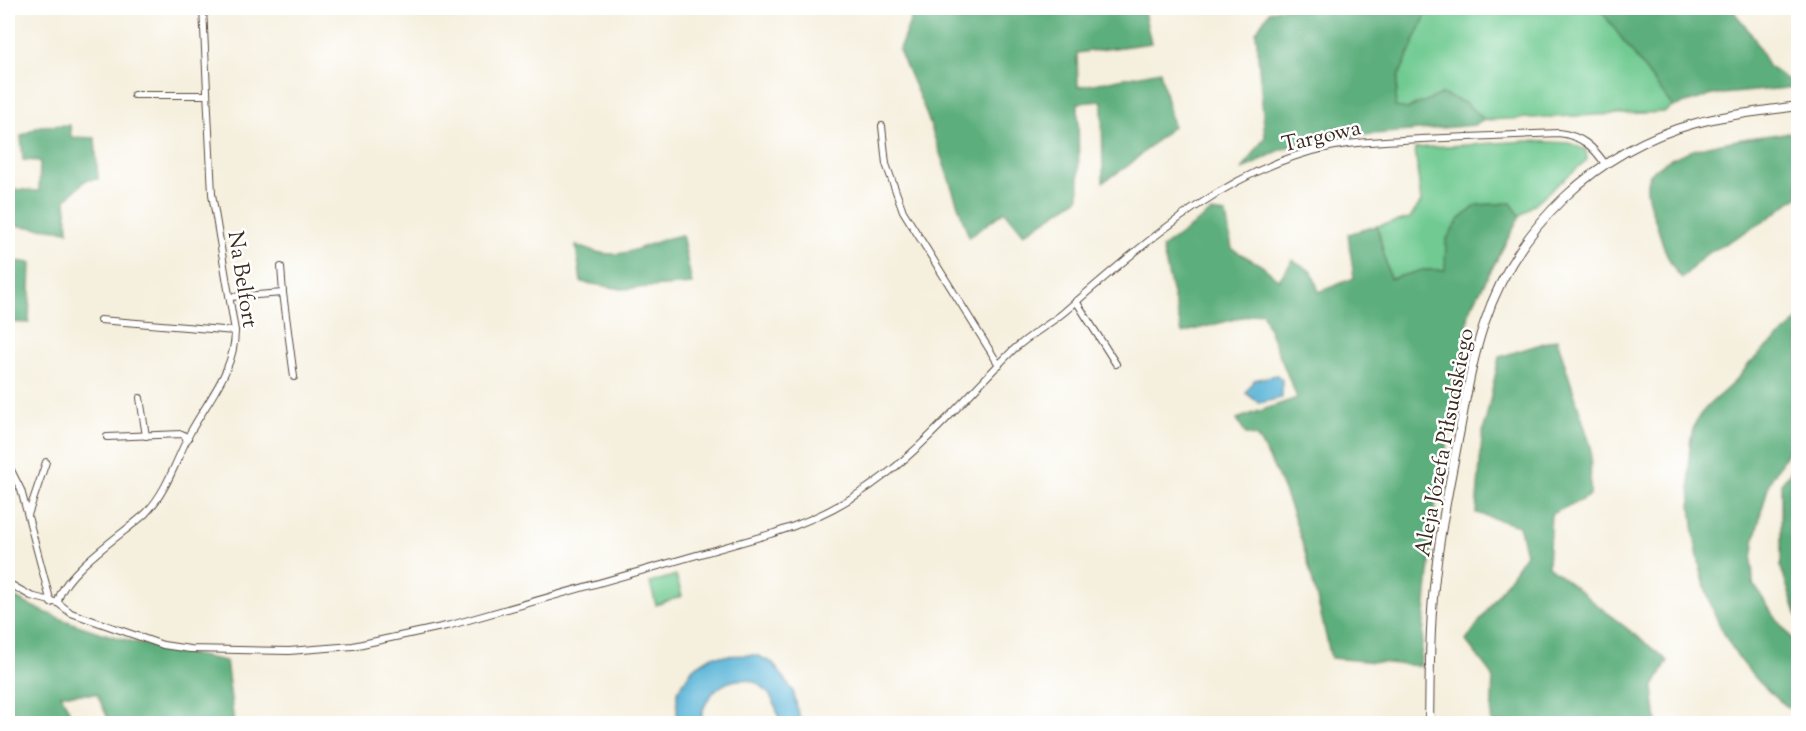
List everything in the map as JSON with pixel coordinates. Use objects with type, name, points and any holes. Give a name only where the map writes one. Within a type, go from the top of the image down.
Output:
[{"type":"main road","name":"Aleja Józefa Piłsudskiego","points":[[1429,723],[1432,615],[1438,552],[1472,371],[1484,324],[1503,278],[1532,232],[1555,205],[1605,164],[1657,136],[1695,123],[1798,106]]},
{"type":"street","name":"Na Belfort","points":[[55,603],[59,594],[78,572],[155,502],[228,368],[234,348],[235,331],[212,194],[203,8]]},
{"type":"street","points":[[134,95],[206,94]]},
{"type":"street","points":[[882,126],[886,164],[903,211],[999,365]]},
{"type":"street","name":"Targowa","points":[[8,583],[21,592],[55,603],[71,613],[177,648],[252,651],[353,646],[451,625],[796,526],[852,501],[900,465],[1014,349],[1171,223],[1261,170],[1325,148],[1371,142],[1560,133],[1570,134],[1589,144],[1605,164]]},
{"type":"street","points":[[281,267],[294,377]]},
{"type":"street","points":[[230,297],[283,293]]},
{"type":"street","points":[[1076,301],[1116,364]]},
{"type":"street","points":[[100,320],[235,331]]},
{"type":"street","points":[[140,398],[146,436]]},
{"type":"street","points":[[107,437],[182,434],[188,438]]},
{"type":"street","points":[[28,516],[46,462]]},
{"type":"street","points":[[8,464],[18,483],[55,603]]},
{"type":"green space","points":[[915,8],[1143,8],[1151,43],[1077,53],[1078,87],[1160,71],[1173,126],[1128,166],[1103,182],[1102,101],[1078,103],[1079,198],[1024,234],[1005,211],[969,237],[925,110],[899,50]]},
{"type":"green space","points":[[1281,8],[1429,8],[1398,78],[1395,107],[1407,109],[1442,94],[1465,103],[1485,120],[1475,125],[1308,140],[1278,151],[1242,170],[1265,137],[1256,32],[1269,12]]},
{"type":"green space","points":[[1429,8],[1599,8],[1673,107],[1665,112],[1485,120],[1465,103],[1415,104],[1407,109],[1395,107],[1398,78]]},
{"type":"green space","points":[[1599,8],[1731,8],[1753,36],[1768,66],[1798,87],[1712,95],[1673,107]]},
{"type":"green space","points":[[70,125],[71,137],[95,138],[98,179],[86,180],[66,199],[68,231],[8,225],[10,189],[39,191],[40,161],[23,160],[21,136],[40,126]]},
{"type":"green space","points":[[1798,131],[1798,196],[1763,222],[1705,255],[1682,278],[1668,258],[1651,209],[1647,191],[1650,175],[1679,155],[1698,148]]},
{"type":"green space","points":[[1528,141],[1569,143],[1586,150],[1587,160],[1520,216],[1511,203],[1477,205],[1459,220],[1445,270],[1423,270],[1390,279],[1377,226],[1410,218],[1421,202],[1415,148]]},
{"type":"green space","points":[[1511,203],[1520,216],[1469,312],[1463,363],[1436,499],[1420,666],[1331,658],[1294,516],[1271,462],[1257,437],[1246,434],[1237,419],[1297,398],[1262,312],[1182,333],[1162,248],[1211,212],[1226,214],[1232,249],[1261,265],[1279,280],[1293,260],[1312,272],[1319,292],[1354,278],[1348,234],[1377,226],[1390,279],[1423,270],[1445,270],[1446,240],[1459,220],[1477,205]]},
{"type":"green space","points":[[682,235],[692,284],[622,289],[581,282],[576,245],[607,254],[620,254]]},
{"type":"green space","points":[[8,260],[31,263],[29,323],[8,322]]},
{"type":"green space","points":[[1798,320],[1798,434],[1769,483],[1755,537],[1752,560],[1753,583],[1772,613],[1798,646],[1798,714],[1770,692],[1747,669],[1729,642],[1715,614],[1704,584],[1697,553],[1692,520],[1689,460],[1690,442],[1698,418],[1749,364]]},
{"type":"green space","points":[[1557,339],[1591,447],[1590,496],[1551,514],[1548,566],[1668,661],[1653,688],[1657,723],[1491,723],[1493,676],[1466,641],[1526,554],[1519,526],[1476,513],[1482,438],[1499,357]]},
{"type":"green space","points":[[1798,463],[1798,619],[1781,568],[1781,483]]},
{"type":"green space","points":[[676,575],[682,596],[656,605],[650,583]]},
{"type":"green space","points":[[8,594],[60,619],[87,628],[142,644],[226,661],[234,723],[110,723],[97,694],[61,694],[75,723],[8,723]]},
{"type":"water","points":[[1277,375],[1282,380],[1282,398],[1259,403],[1246,393],[1254,380]]},
{"type":"water","points":[[756,655],[773,663],[793,691],[801,723],[780,723],[773,700],[762,686],[751,681],[739,680],[717,689],[709,698],[703,710],[701,723],[677,723],[677,692],[693,668],[712,656]]}]
